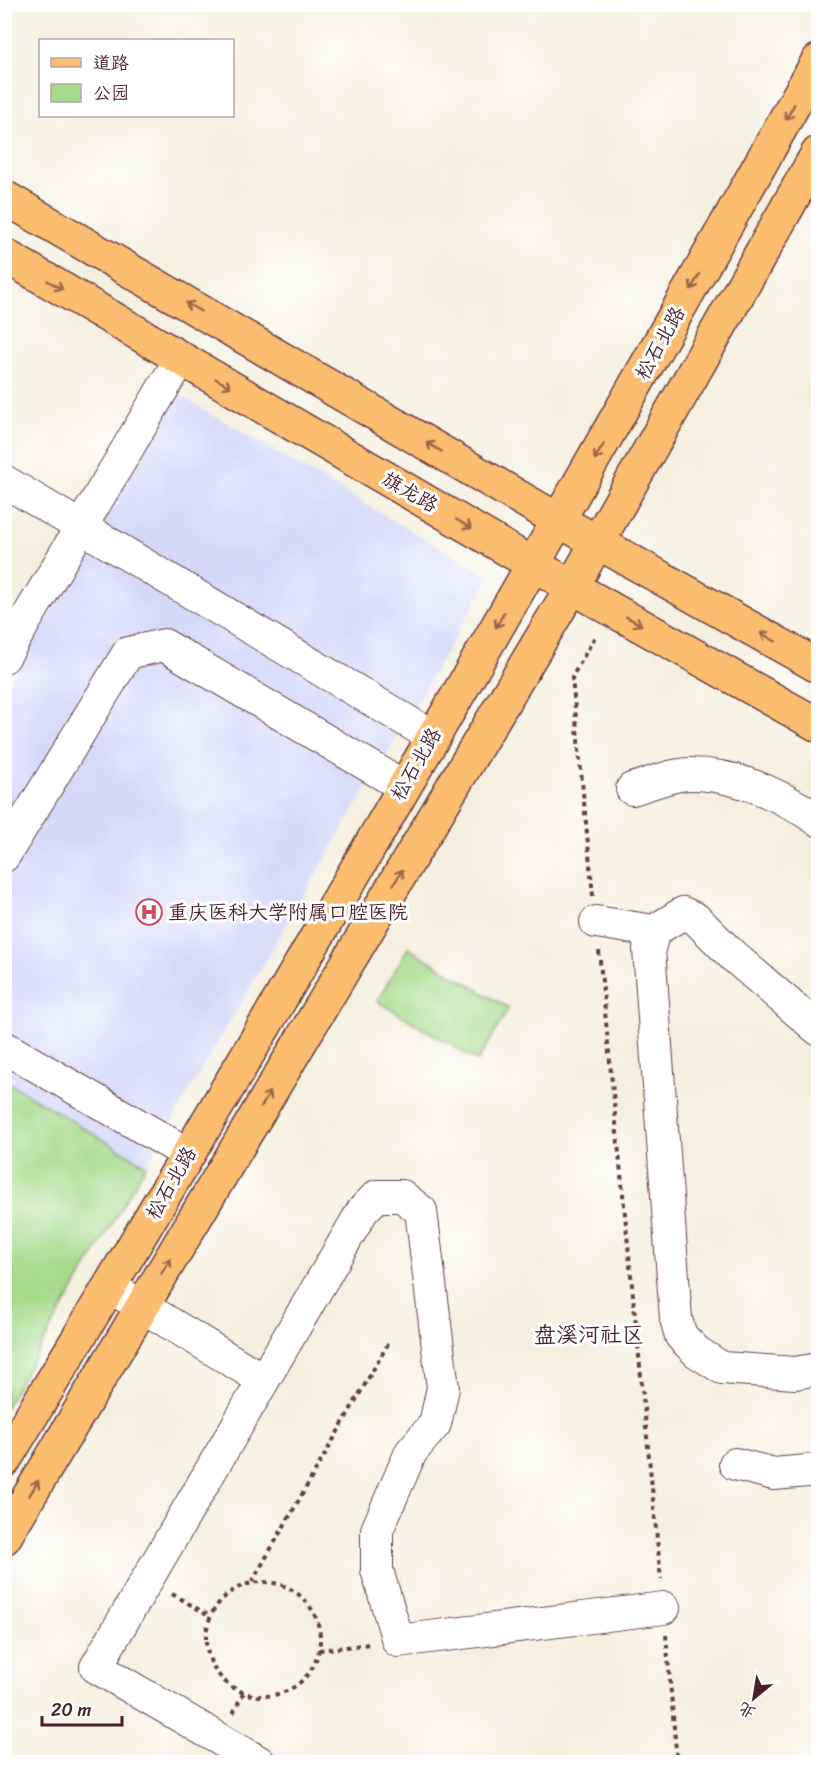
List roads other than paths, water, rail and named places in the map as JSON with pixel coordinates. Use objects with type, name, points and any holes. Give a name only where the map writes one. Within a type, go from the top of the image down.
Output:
[{"type":"main road","name":"松石北路","points":[[4,1461],[110,1287],[611,431],[819,61]]},
{"type":"main road","name":"松石北路","points":[[4,1538],[572,587],[819,153]]},
{"type":"main road","points":[[4,197],[558,520],[819,666]]},
{"type":"main road","name":"旗龙路","points":[[4,255],[572,587],[819,725]]},
{"type":"lane","points":[[4,657],[181,358]]},
{"type":"lane","points":[[4,481],[432,736]]},
{"type":"lane","points":[[4,856],[128,653],[164,645],[403,786]]},
{"type":"lane","points":[[632,789],[688,774],[725,777],[787,800],[819,820]]},
{"type":"lane","points":[[596,922],[654,931],[683,913],[696,919],[732,955],[819,1029]]},
{"type":"lane","points":[[654,931],[649,949],[676,1319],[681,1336],[697,1352],[722,1368],[795,1373],[819,1369]]},
{"type":"lane","points":[[4,1047],[188,1154]]},
{"type":"lane","points":[[259,1762],[96,1666],[363,1210],[377,1196],[402,1196],[421,1211],[443,1388],[435,1424],[411,1452],[377,1530],[377,1570],[398,1641],[664,1608]]},
{"type":"lane","points":[[110,1287],[262,1379]]},
{"type":"lane","points":[[735,1464],[774,1474],[819,1470]]},
{"type":"place","name":"重庆医科大学附属口腔医院","points":[[149,912]]},
{"type":"district","name":"盘溪河社区","points":[[589,1334]]}]
